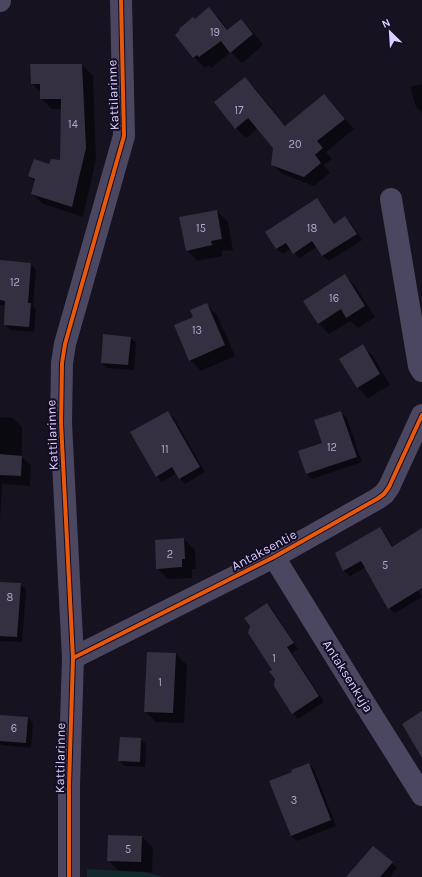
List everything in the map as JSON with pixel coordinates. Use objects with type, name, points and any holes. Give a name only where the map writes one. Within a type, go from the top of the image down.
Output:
[{"type":"street","name":"Kattilarinne","points":[[69,877],[69,785],[73,658],[61,423],[62,363],[65,344],[124,136],[121,0]]},
{"type":"street","points":[[391,198],[419,366],[422,371]]},
{"type":"street","name":"Antaksentie","points":[[73,658],[274,557],[377,499],[384,494],[389,487],[422,415]]},
{"type":"street","name":"Antaksenkuja","points":[[274,557],[422,795]]},
{"type":"green space","points":[[87,869],[144,872],[163,877],[87,877]]},
{"type":"building","points":[[209,7],[227,30],[241,19],[253,34],[230,53],[221,41],[199,57],[197,55],[193,58],[175,35],[180,30],[179,29],[193,17],[195,19]]},
{"type":"building","points":[[30,64],[82,64],[86,148],[72,207],[31,194],[35,179],[28,176],[34,159],[49,164],[51,159],[60,160],[61,99],[40,99],[40,84],[31,84]]},
{"type":"building","points":[[245,77],[285,126],[324,94],[345,119],[317,141],[323,148],[315,155],[321,163],[304,177],[271,165],[273,148],[248,118],[235,129],[214,102]]},
{"type":"building","points":[[317,198],[334,224],[345,216],[357,234],[322,256],[312,241],[293,254],[286,243],[276,249],[265,232]]},
{"type":"building","points":[[217,210],[222,239],[211,241],[212,245],[186,251],[179,217]]},
{"type":"building","points":[[0,260],[31,263],[28,303],[31,303],[29,327],[4,325],[5,301],[0,300]]},
{"type":"building","points":[[345,274],[365,306],[346,318],[341,309],[318,324],[303,301]]},
{"type":"building","points":[[207,303],[225,345],[189,361],[174,325],[193,317],[190,310]]},
{"type":"building","points":[[103,334],[131,337],[128,365],[101,363]]},
{"type":"building","points":[[363,344],[380,374],[357,388],[339,359]]},
{"type":"building","points":[[168,411],[200,467],[179,479],[172,467],[156,477],[130,432]]},
{"type":"building","points":[[341,411],[357,457],[306,474],[298,451],[322,443],[314,420]]},
{"type":"building","points":[[0,454],[22,456],[21,476],[0,475]]},
{"type":"building","points":[[380,527],[392,547],[422,528],[422,588],[388,609],[361,561],[343,571],[335,553]]},
{"type":"building","points":[[184,538],[185,559],[182,559],[182,567],[156,569],[155,540]]},
{"type":"building","points":[[0,582],[21,583],[17,637],[0,636]]},
{"type":"building","points":[[267,603],[294,643],[287,647],[319,696],[292,714],[274,686],[275,679],[269,671],[272,670],[248,633],[250,626],[244,618]]},
{"type":"building","points":[[147,652],[176,653],[173,713],[144,712]]},
{"type":"building","points":[[422,711],[422,758],[402,724]]},
{"type":"building","points":[[0,715],[28,717],[26,743],[0,741]]},
{"type":"building","points":[[120,737],[141,738],[140,762],[118,761]]},
{"type":"building","points":[[309,763],[331,820],[291,836],[269,781],[292,772],[291,770]]},
{"type":"building","points":[[108,835],[142,836],[141,862],[107,861]]},
{"type":"building","points":[[373,846],[393,862],[380,877],[346,877]]},
{"type":"cycle path","points":[[69,877],[69,785],[73,658],[61,423],[62,363],[65,344],[124,136],[121,0]]},
{"type":"cycle path","points":[[73,658],[274,557],[377,499],[384,494],[389,487],[422,415]]}]
